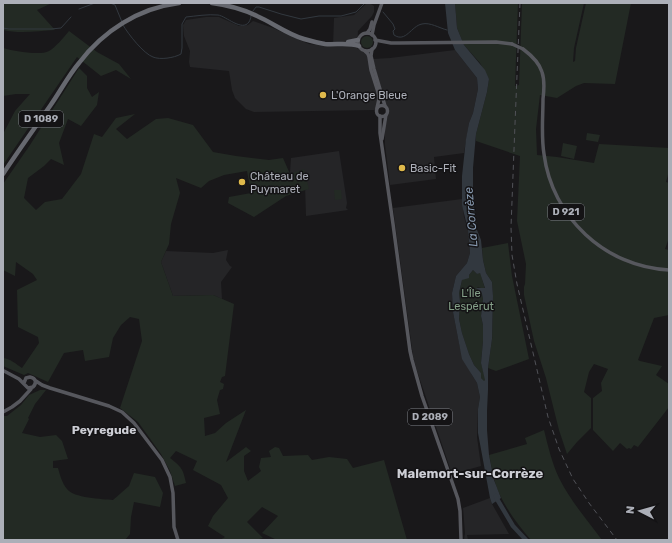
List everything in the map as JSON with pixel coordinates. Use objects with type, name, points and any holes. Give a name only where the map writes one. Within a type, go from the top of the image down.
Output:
[{"type":"highway","name":"D 1089","points":[[3,174],[88,52],[109,33],[136,16],[158,7],[179,3]]},
{"type":"highway","points":[[212,3],[246,11],[305,40],[325,44],[352,44],[359,46]]},
{"type":"highway","points":[[336,44],[358,40]]},
{"type":"main road","points":[[367,33],[372,35],[375,40],[371,56],[385,106],[388,110],[388,113],[383,116],[380,116],[377,112],[379,99],[368,54],[359,46],[358,40],[370,29],[380,3]]},
{"type":"main road","points":[[372,35],[380,3]]},
{"type":"main road","name":"D 921","points":[[375,40],[391,43]]},
{"type":"main road","name":"D 921","points":[[374,47],[379,44],[391,43],[496,42],[512,44],[529,53],[538,64],[542,72],[544,86],[543,137],[545,164],[554,191],[567,215],[586,236],[614,256],[642,266],[654,269],[669,270]]},
{"type":"main road","points":[[365,51],[374,47]]},
{"type":"main road","points":[[377,108],[380,106],[385,106]]},
{"type":"main road","name":"D 2089","points":[[382,142],[386,115]]},
{"type":"main road","name":"D 2089","points":[[380,116],[380,133],[412,360],[422,396],[458,499],[461,540]]},
{"type":"main road","points":[[3,371],[19,376],[32,377],[39,384],[109,406],[122,412],[134,423],[162,460],[170,477],[173,493],[174,527],[178,540]]},
{"type":"main road","points":[[3,371],[19,379],[28,388],[50,388]]},
{"type":"main road","points":[[18,402],[24,393],[24,384],[27,377]]},
{"type":"main road","points":[[3,412],[18,402],[36,384],[36,381]]},
{"type":"shaded area","points":[[367,3],[374,6],[374,12],[358,31],[357,48],[367,55],[373,59],[455,50],[477,78],[478,89],[473,113],[469,123],[464,153],[434,157],[436,179],[390,185],[385,145],[385,128],[388,116],[374,63],[378,99],[375,110],[254,112],[246,109],[235,98],[229,71],[190,67],[190,51],[184,36],[183,25],[186,20],[219,17],[239,26],[248,25],[253,21],[309,44],[333,46],[334,18],[354,15]]},
{"type":"shaded area","points":[[339,151],[347,203],[346,208],[348,210],[306,216],[305,185],[289,187],[291,158]]},
{"type":"shaded area","points":[[462,199],[464,217],[468,230],[470,253],[467,263],[456,276],[452,293],[453,312],[460,348],[477,383],[480,397],[477,437],[481,466],[452,474],[413,356],[393,208]]},
{"type":"shaded area","points":[[228,250],[226,260],[232,267],[221,282],[222,299],[213,295],[173,296],[161,262],[166,251],[213,253]]},
{"type":"shaded area","points":[[490,498],[509,534],[467,535],[468,540],[464,540],[465,533],[463,508]]},
{"type":"green space","points":[[3,3],[52,3],[37,10],[55,30],[22,32],[3,30]]},
{"type":"green space","points":[[455,3],[518,3],[515,86],[519,85],[522,3],[584,3],[574,48],[573,62],[575,61],[576,48],[586,3],[631,3],[615,84],[584,83],[576,86],[557,98],[540,95],[536,129],[537,155],[594,163],[599,144],[669,148],[669,171],[666,182],[669,183],[669,238],[665,249],[669,250],[669,315],[654,318],[638,360],[662,366],[656,375],[669,384],[669,407],[638,447],[634,445],[631,449],[627,449],[620,443],[613,451],[593,430],[593,398],[602,391],[601,383],[608,369],[594,364],[589,372],[584,392],[591,398],[591,428],[567,454],[534,341],[524,295],[526,264],[517,221],[520,156],[476,141],[476,134],[489,79],[480,63],[464,45],[457,28]]},
{"type":"green space","points":[[69,31],[97,52],[119,64],[131,79],[116,70],[101,76],[77,57],[3,165],[3,134],[15,111],[30,94],[3,96],[3,48],[39,53],[49,51],[54,48]]},
{"type":"green space","points":[[367,36],[371,38],[373,42],[371,46],[367,48],[363,46],[361,42],[363,38]]},
{"type":"green space","points":[[79,68],[87,76],[87,88],[92,97],[99,92],[97,105],[81,126],[68,119],[59,143],[64,165],[51,159],[28,178],[24,198],[36,210],[45,202],[62,199],[81,174],[94,134],[102,137],[116,118],[135,114],[116,129],[127,139],[156,119],[168,118],[193,125],[213,152],[269,160],[283,158],[290,174],[304,169],[309,189],[286,196],[254,217],[228,203],[229,197],[251,193],[247,171],[224,175],[209,181],[201,188],[176,178],[180,193],[171,224],[169,244],[161,262],[173,296],[213,295],[234,304],[225,376],[222,377],[220,382],[224,384],[223,389],[220,390],[217,400],[220,414],[204,418],[205,436],[215,433],[226,423],[246,410],[226,462],[246,447],[251,451],[244,456],[244,471],[248,481],[261,471],[259,467],[261,458],[271,457],[269,451],[275,447],[279,448],[283,456],[308,455],[312,460],[329,457],[347,459],[353,468],[384,460],[407,540],[277,540],[262,533],[278,516],[262,507],[247,522],[263,538],[255,540],[220,540],[225,537],[208,526],[213,516],[228,498],[221,485],[193,470],[197,461],[176,451],[170,458],[181,468],[186,483],[175,486],[170,471],[161,454],[138,422],[120,408],[142,341],[139,319],[130,317],[121,325],[113,338],[109,357],[85,361],[83,350],[64,353],[48,382],[28,373],[24,375],[3,366],[3,358],[22,368],[39,343],[38,337],[18,327],[17,290],[37,280],[33,274],[16,262],[15,276],[3,270],[3,184],[30,145]]},
{"type":"green space","points":[[587,133],[600,135],[598,142],[586,140]]},
{"type":"green space","points":[[563,143],[577,146],[574,159],[561,156]]},
{"type":"green space","points":[[334,190],[341,190],[342,199],[335,200]]},
{"type":"green space","points":[[508,243],[512,276],[529,359],[496,371],[488,368],[492,339],[493,296],[492,282],[486,273],[482,248]]},
{"type":"green space","name":"L'Île Lespérut","points":[[473,270],[477,274],[480,272],[485,289],[477,287],[482,294],[483,299],[481,316],[483,325],[483,341],[481,363],[485,377],[484,382],[481,378],[481,373],[474,365],[469,354],[459,319],[459,293],[462,280]]},
{"type":"green space","points":[[40,390],[46,390],[35,404],[22,433],[40,437],[56,435],[62,441],[68,459],[53,461],[53,468],[58,468],[61,479],[70,492],[88,498],[113,500],[129,486],[134,473],[155,477],[163,493],[160,507],[134,502],[130,534],[125,540],[3,540],[3,416],[7,416],[21,405],[29,395]]},
{"type":"green space","points":[[544,430],[552,460],[563,486],[573,502],[602,540],[531,540],[504,504],[494,479],[489,455],[527,444],[525,438]]},
{"type":"water","points":[[445,3],[455,3],[457,28],[464,45],[485,70],[489,79],[476,134],[473,168],[473,191],[477,230],[481,240],[486,273],[492,282],[493,296],[492,339],[488,368],[487,430],[489,455],[494,480],[501,498],[492,504],[478,433],[478,409],[480,397],[477,383],[462,359],[453,312],[452,293],[456,276],[467,263],[470,253],[468,230],[462,205],[462,176],[466,139],[478,89],[477,78],[455,50],[448,33]],"holes":[[[473,270],[477,274],[480,273],[485,288],[476,288],[482,294],[483,299],[481,316],[483,325],[481,363],[484,381],[481,378],[481,373],[474,365],[469,354],[459,319],[459,293],[462,280],[469,278],[469,275]]]},
{"type":"waterway","points":[[79,9],[95,3]]},
{"type":"waterway","points":[[110,3],[115,5],[122,22]]},
{"type":"waterway","points":[[253,11],[256,7],[259,7],[301,19],[319,16],[341,16],[356,12],[365,3]]},
{"type":"waterway","points":[[383,12],[393,24],[395,29],[393,31],[394,35],[398,37],[405,36],[418,25],[422,24],[431,24],[447,30]]},
{"type":"waterway","points":[[123,25],[132,38],[145,52],[156,58],[167,58],[175,57],[181,54],[182,24],[186,17],[218,15],[234,23],[246,25],[251,16]]},
{"type":"waterway","points":[[3,28],[61,28],[71,17]]},
{"type":"waterway","name":"La Corrèze","points":[[496,496],[513,526],[526,540]]},
{"type":"railway","points":[[520,3],[511,227],[512,255],[517,284],[548,417],[559,449],[573,479],[617,540]]},
{"type":"place","name":"L'Orange Bleue","points":[[323,95]]},
{"type":"place","name":"Basic-Fit","points":[[402,168]]},
{"type":"place","name":"Château de Puymaret","points":[[242,182]]},
{"type":"district","name":"Peyregude","points":[[104,430]]},
{"type":"district","name":"Malemort-sur-Corrèze","points":[[470,473]]}]
